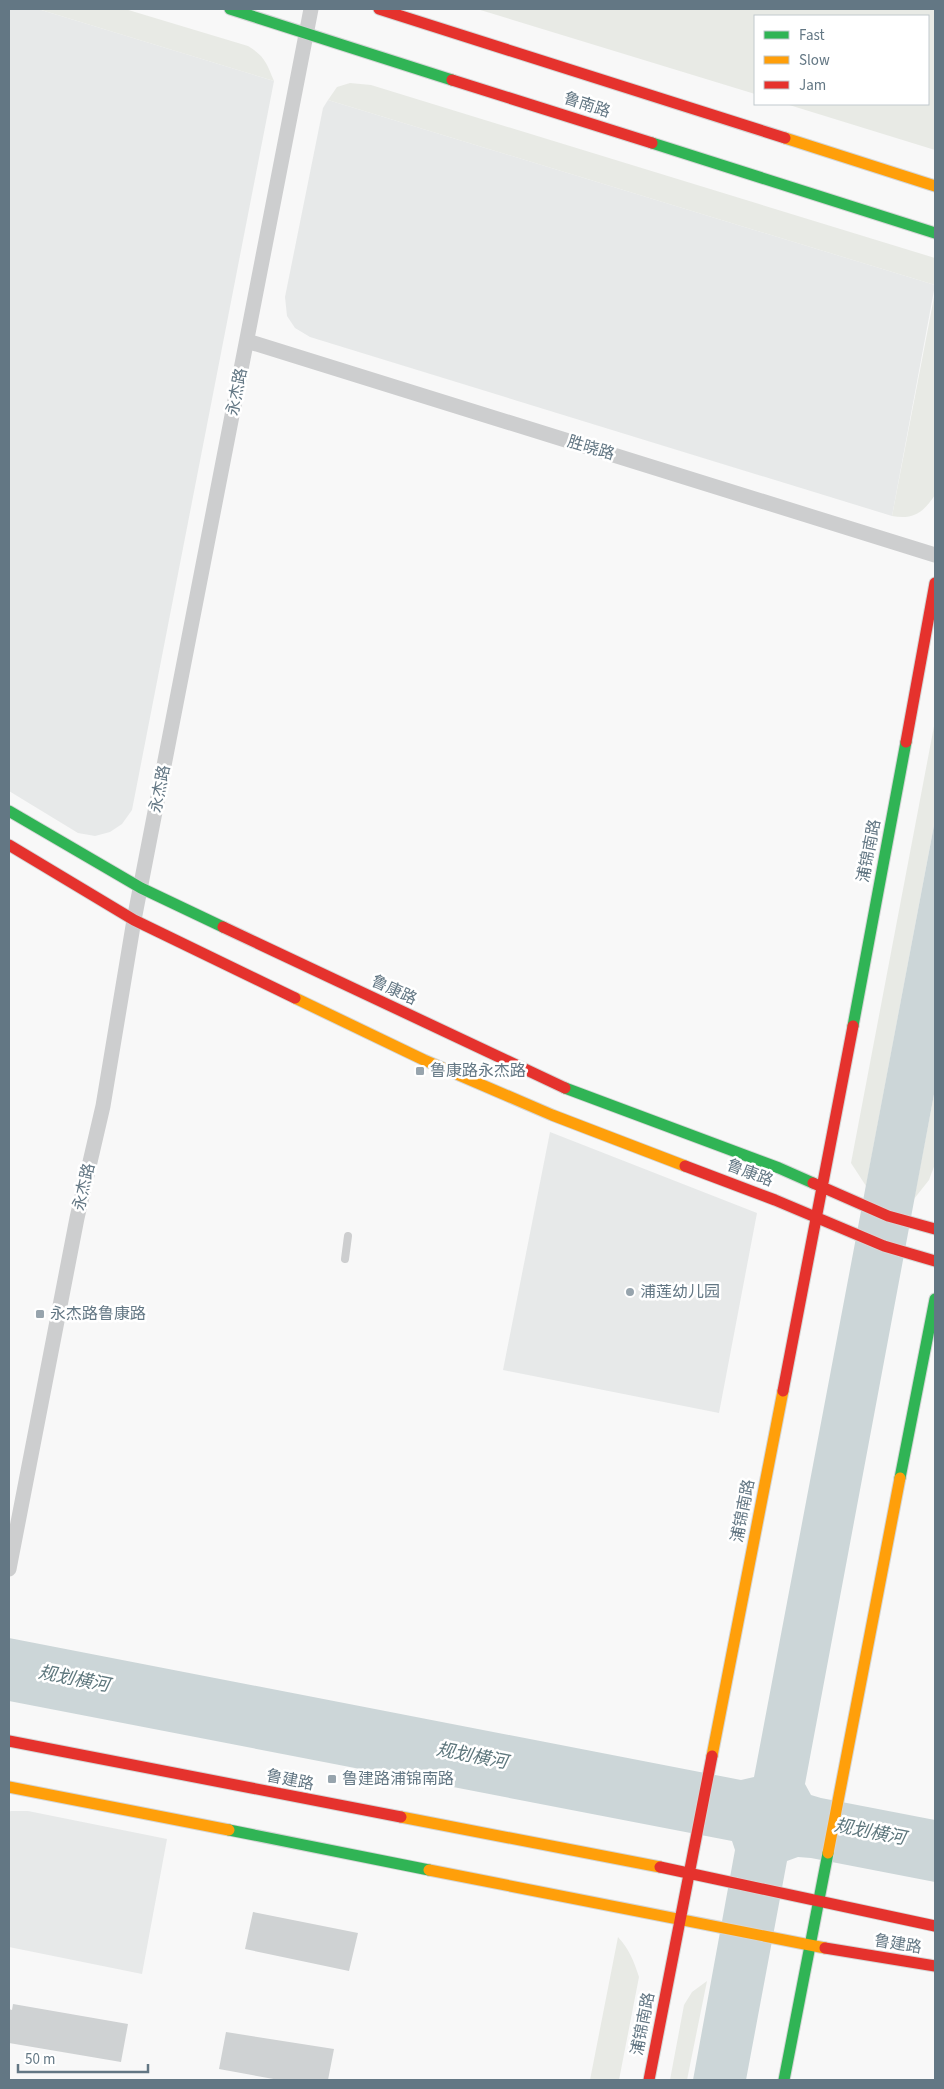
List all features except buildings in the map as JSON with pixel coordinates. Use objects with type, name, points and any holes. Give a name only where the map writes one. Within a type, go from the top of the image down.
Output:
[{"type":"street","name":"鲁南路","points":[[230,9],[935,232]]},
{"type":"street","name":"永杰路","points":[[9,1569],[77,1218],[103,1106],[134,920],[311,9]]},
{"type":"street","name":"鲁南路","points":[[378,9],[935,186]]},
{"type":"street","name":"胜晓路","points":[[247,341],[935,555]]},
{"type":"street","name":"浦锦南路","points":[[649,2080],[835,1124],[935,583]]},
{"type":"street","name":"鲁康路","points":[[9,811],[141,888],[557,1085],[779,1168],[888,1216],[935,1229]]},
{"type":"street","name":"鲁康路","points":[[9,844],[134,920],[424,1060],[552,1115],[775,1200],[884,1246],[935,1261]]},
{"type":"street","points":[[784,2080],[935,1300]]},
{"type":"street","name":"鲁建路","points":[[9,1741],[654,1866],[935,1926]]},
{"type":"street","name":"鲁建路","points":[[9,1787],[856,1954],[935,1966]]},
{"type":"lane","points":[[345,1259],[348,1236]]},
{"type":"shaded area","points":[[9,9],[38,9],[274,81],[132,810],[122,824],[110,832],[95,836],[78,833],[9,791]]},
{"type":"shaded area","points":[[38,9],[125,9],[248,46],[265,61],[274,81]]},
{"type":"shaded area","points":[[477,9],[935,9],[935,150],[789,105],[929,105],[929,15],[754,15],[754,94]]},
{"type":"shaded area","points":[[350,83],[371,85],[935,258],[935,285],[328,100],[337,87]]},
{"type":"shaded area","points":[[328,100],[935,285],[892,516],[310,337],[295,328],[287,316],[285,297],[323,108]]},
{"type":"shaded area","points":[[935,292],[935,495],[922,511],[917,514],[906,517],[892,516]]},
{"type":"shaded area","points":[[935,721],[935,820],[866,1186],[851,1163]]},
{"type":"shaded area","points":[[935,1089],[935,1164],[929,1180],[914,1199]]},
{"type":"shaded area","name":"浦莲幼儿园","points":[[550,1132],[757,1213],[719,1413],[503,1370]]},
{"type":"shaded area","points":[[28,1811],[167,1839],[142,1974],[9,1947],[9,1812]]},
{"type":"shaded area","points":[[618,1937],[631,1956],[639,1977],[619,2080],[590,2080]]},
{"type":"shaded area","points":[[707,1981],[687,2080],[670,2080],[684,2005],[692,1992]]},
{"type":"water","name":"规划横河","points":[[935,820],[935,1089],[805,1784],[811,1795],[821,1798],[935,1820],[935,1882],[811,1858],[798,1857],[787,1861],[746,2080],[693,2080],[735,1850],[732,1841],[9,1701],[9,1638],[741,1780],[754,1777]]},
{"type":"traffic: fast","points":[[230,9],[452,80]]},
{"type":"traffic: fast","points":[[652,143],[935,233]]},
{"type":"traffic: fast","points":[[853,1026],[906,742]]},
{"type":"traffic: fast","points":[[9,811],[141,888],[223,927]]},
{"type":"traffic: fast","points":[[565,1088],[779,1168],[813,1183]]},
{"type":"traffic: fast","points":[[900,1478],[935,1299]]},
{"type":"traffic: fast","points":[[229,1830],[429,1870]]},
{"type":"traffic: fast","points":[[784,2080],[828,1853]]},
{"type":"traffic: slow","points":[[785,138],[935,186]]},
{"type":"traffic: slow","points":[[295,998],[424,1060],[552,1115],[685,1166]]},
{"type":"traffic: slow","points":[[712,1756],[783,1391]]},
{"type":"traffic: slow","points":[[828,1853],[900,1478]]},
{"type":"traffic: slow","points":[[9,1787],[229,1830]]},
{"type":"traffic: slow","points":[[401,1817],[660,1867]]},
{"type":"traffic: slow","points":[[429,1870],[825,1948]]},
{"type":"traffic: jam","points":[[379,9],[785,138]]},
{"type":"traffic: jam","points":[[452,80],[652,143]]},
{"type":"traffic: jam","points":[[906,742],[935,583]]},
{"type":"traffic: jam","points":[[9,845],[134,920],[295,998]]},
{"type":"traffic: jam","points":[[223,927],[565,1088]]},
{"type":"traffic: jam","points":[[783,1391],[853,1026]]},
{"type":"traffic: jam","points":[[685,1166],[775,1200],[884,1246],[935,1261]]},
{"type":"traffic: jam","points":[[813,1183],[888,1216],[935,1229]]},
{"type":"traffic: jam","points":[[9,1741],[401,1817]]},
{"type":"traffic: jam","points":[[649,2080],[712,1756]]},
{"type":"traffic: jam","points":[[660,1867],[935,1926]]},
{"type":"traffic: jam","points":[[825,1948],[935,1966]]},
{"type":"place","name":"鲁康路永杰路","points":[[420,1071]]},
{"type":"place","name":"浦莲幼儿园","points":[[630,1292]]},
{"type":"place","name":"永杰路鲁康路","points":[[40,1314]]},
{"type":"place","name":"鲁建路浦锦南路","points":[[332,1779]]}]
